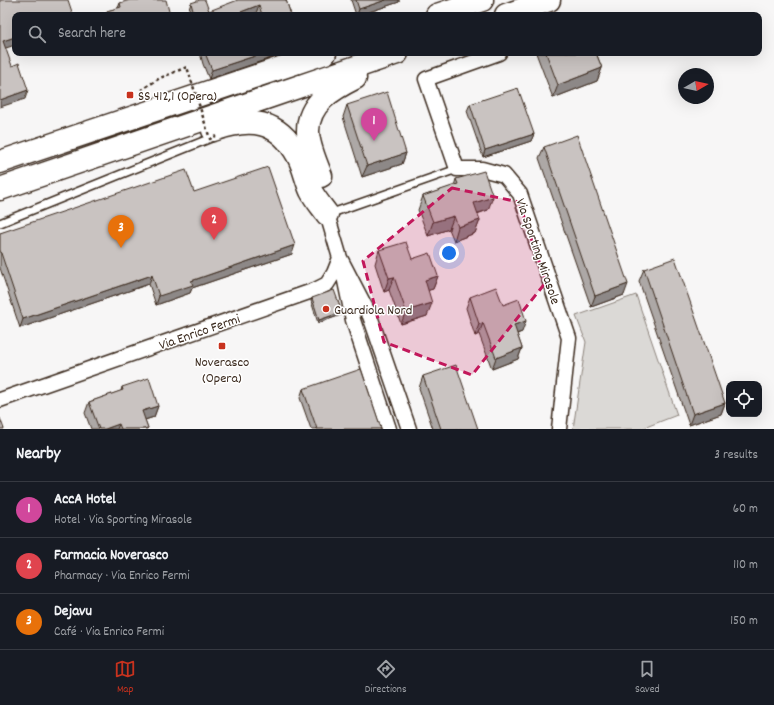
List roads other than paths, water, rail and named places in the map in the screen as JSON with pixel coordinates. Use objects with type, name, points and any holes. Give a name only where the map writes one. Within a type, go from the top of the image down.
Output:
[{"type":"main road","points":[[446,12],[482,0]]},
{"type":"main road","points":[[515,12],[549,0]]},
{"type":"main road","points":[[0,162],[315,56]]},
{"type":"main road","points":[[0,189],[388,56]]},
{"type":"main road","points":[[328,214],[325,189],[312,151],[308,131],[310,117],[317,104],[340,85],[400,56]]},
{"type":"main road","points":[[0,151],[148,101],[211,91]]},
{"type":"main road","points":[[44,174],[89,172],[230,124],[245,122],[259,123],[274,130],[287,141],[298,157],[312,192],[328,214]]},
{"type":"street","points":[[457,169],[426,79],[491,56]]},
{"type":"street","name":"Via Sporting Mirasole","points":[[457,169],[482,169],[504,175],[520,194],[570,338],[559,429]]},
{"type":"street","points":[[328,214],[340,258],[353,320],[389,429]]},
{"type":"street","points":[[340,258],[370,316],[409,429]]},
{"type":"street","name":"Via Enrico Fermi","points":[[0,400],[315,290],[327,284],[334,273],[340,258]]},
{"type":"lane","points":[[0,223],[216,136]]},
{"type":"lane","points":[[328,214],[457,169]]},
{"type":"place","name":"SS 412,1 (Opera)","points":[[130,95]]},
{"type":"place","name":"AccA Hotel","points":[[374,141]]},
{"type":"place","name":"Farmacia Noverasco","points":[[214,240]]},
{"type":"place","name":"Dejavu","points":[[121,248]]},
{"type":"place","name":"Guardiola Nord","points":[[326,309]]},
{"type":"place","name":"Noverasco (Opera)","points":[[222,346]]}]
